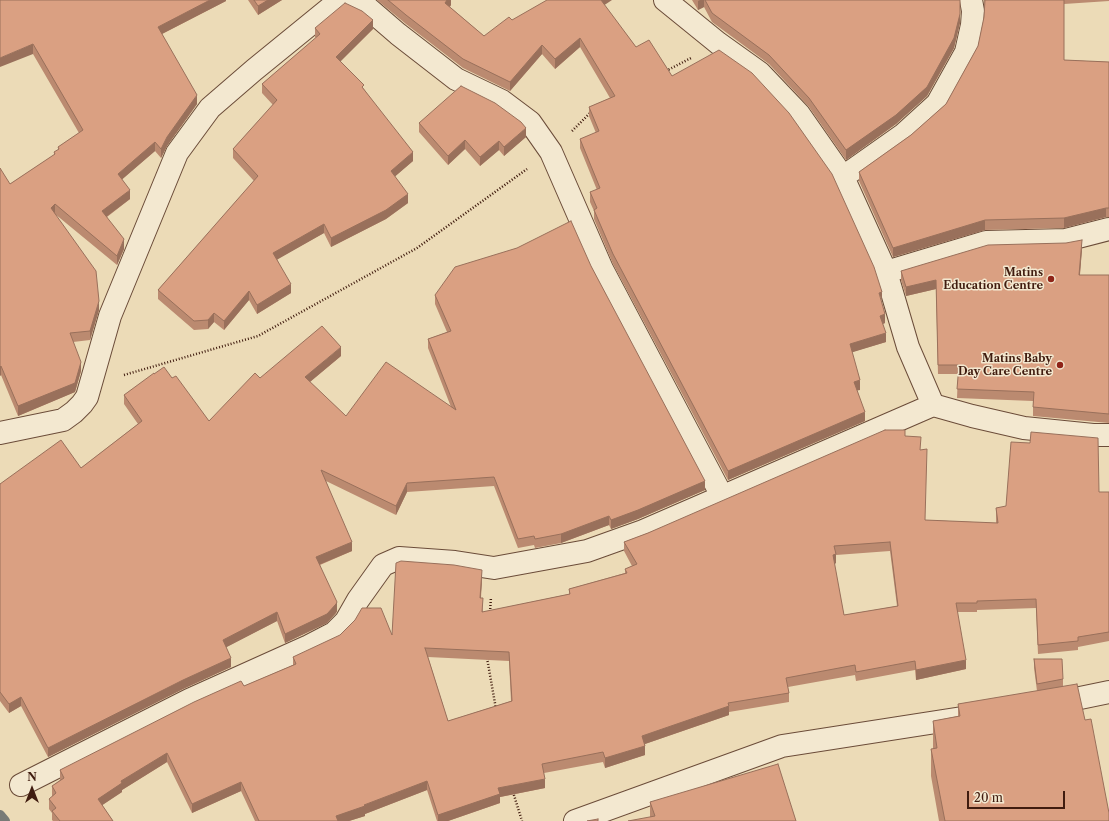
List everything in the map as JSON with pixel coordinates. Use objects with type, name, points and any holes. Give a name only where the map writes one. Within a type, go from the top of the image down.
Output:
[{"type":"street","points":[[0,433],[63,420],[82,404],[87,397],[110,316],[177,153],[210,108],[340,0]]},
{"type":"street","points":[[348,0],[370,9],[398,34],[456,79],[502,101],[530,122],[551,152],[602,269],[722,496]]},
{"type":"street","points":[[665,0],[718,43],[760,73],[799,114],[844,177],[886,272],[908,347],[932,405]]},
{"type":"street","points":[[844,177],[904,134],[937,104],[966,52],[973,12],[971,0]]},
{"type":"street","points":[[886,272],[986,242],[1066,240],[1109,229]]},
{"type":"street","points":[[21,785],[189,700],[309,646],[334,633],[346,621],[358,600],[383,565],[399,558],[414,558],[494,568],[587,551],[643,531],[932,405],[1024,428],[1093,435],[1109,434]]},
{"type":"street","points":[[1033,707],[1109,692]]},
{"type":"street","points":[[575,821],[782,746],[981,715]]},
{"type":"path","points":[[664,72],[718,43]]},
{"type":"path","points":[[91,384],[258,336],[417,248],[551,152],[589,113],[596,109]]},
{"type":"path","points":[[490,614],[494,568]]},
{"type":"path","points":[[486,652],[497,716]]},
{"type":"path","points":[[513,791],[522,821]]},
{"type":"building","points":[[0,0],[210,0],[158,27],[197,95],[167,137],[161,149],[155,142],[118,174],[130,190],[102,211],[124,239],[117,256],[55,204],[51,208],[96,271],[99,301],[90,331],[70,333],[81,362],[75,383],[18,406],[1,366],[0,367],[0,168],[10,184],[55,154],[54,152],[59,149],[58,147],[83,130],[33,44],[0,58]]},
{"type":"building","points":[[254,0],[268,0],[258,6]]},
{"type":"building","points":[[388,0],[447,0],[445,3],[484,36],[509,17],[512,20],[547,0],[601,0],[636,47],[649,40],[672,76],[719,50],[752,73],[789,113],[832,174],[874,267],[882,292],[879,293],[885,314],[880,316],[886,333],[850,344],[860,380],[854,382],[865,412],[728,471],[613,254],[594,210],[597,208],[590,192],[600,188],[580,139],[599,131],[589,107],[615,96],[580,38],[555,59],[542,45],[510,82],[463,59]]},
{"type":"building","points":[[705,0],[960,0],[960,14],[954,38],[927,87],[896,115],[846,150],[809,98],[769,55],[712,13]]},
{"type":"building","points":[[985,0],[1064,0],[1064,60],[1109,62],[1109,208],[1064,218],[985,220],[893,248],[859,172],[911,135],[946,104],[978,46],[984,17]]},
{"type":"building","points":[[345,3],[362,11],[373,20],[336,57],[364,85],[362,87],[413,152],[391,171],[408,194],[386,210],[331,238],[324,224],[273,253],[291,284],[257,305],[249,291],[224,321],[214,313],[208,320],[194,321],[158,290],[258,176],[233,149],[277,100],[262,84],[320,34],[315,28]]},
{"type":"building","points":[[461,86],[495,103],[521,122],[526,128],[504,147],[499,141],[480,157],[465,140],[448,156],[419,123]]},
{"type":"building","points":[[571,221],[591,266],[705,481],[611,520],[609,516],[561,534],[535,539],[534,536],[518,539],[494,477],[407,483],[396,506],[321,470],[352,542],[316,557],[337,602],[327,614],[285,634],[277,612],[223,640],[231,658],[183,680],[48,748],[21,697],[9,704],[0,692],[0,484],[61,440],[81,468],[142,421],[124,395],[164,367],[172,378],[176,376],[209,421],[255,373],[260,378],[322,326],[341,347],[305,377],[346,416],[386,362],[456,410],[428,339],[451,331],[435,295],[455,267],[517,248]]},
{"type":"building","points":[[1082,240],[1079,275],[1109,275],[1109,414],[1033,407],[1034,392],[957,389],[959,365],[938,365],[936,280],[906,287],[901,271],[988,245],[1066,243]]},
{"type":"building","points":[[885,430],[905,430],[905,436],[921,437],[920,450],[927,449],[925,520],[998,523],[996,508],[1006,506],[1011,442],[1030,443],[1031,432],[1098,438],[1099,492],[1109,492],[1109,632],[1078,637],[1078,641],[1038,645],[1036,599],[956,603],[966,660],[916,670],[915,661],[856,672],[855,665],[786,678],[789,693],[728,703],[729,706],[642,736],[645,746],[605,758],[603,752],[542,764],[545,779],[498,788],[500,794],[438,815],[427,781],[336,816],[338,821],[259,821],[241,782],[192,804],[167,753],[121,781],[122,783],[98,799],[113,821],[60,821],[52,811],[56,808],[49,799],[56,793],[52,786],[64,778],[60,770],[194,702],[241,681],[244,686],[296,664],[293,657],[340,635],[355,620],[362,608],[381,608],[392,635],[396,563],[401,561],[454,565],[482,570],[480,598],[483,598],[482,612],[570,594],[569,589],[627,573],[625,569],[637,564],[624,542]],"holes":[[[890,542],[898,606],[844,615],[833,555],[836,554],[834,546]],[[425,648],[509,652],[512,701],[448,721]]]},
{"type":"building","points":[[1034,659],[1062,659],[1063,679],[1037,684]]},
{"type":"building","points":[[1077,684],[1085,720],[1091,719],[1109,813],[1109,821],[945,821],[931,749],[937,748],[933,721],[960,716],[958,704]]},
{"type":"building","points":[[778,764],[796,821],[628,821],[655,816],[650,802]]},
{"type":"building","points":[[598,819],[598,821],[587,821]]},
{"type":"waterway","points":[[0,815],[5,821]]},
{"type":"place","name":"Matins Education Centre","points":[[1051,279]]},
{"type":"place","name":"Matins Baby Day Care Centre","points":[[1060,365]]}]
